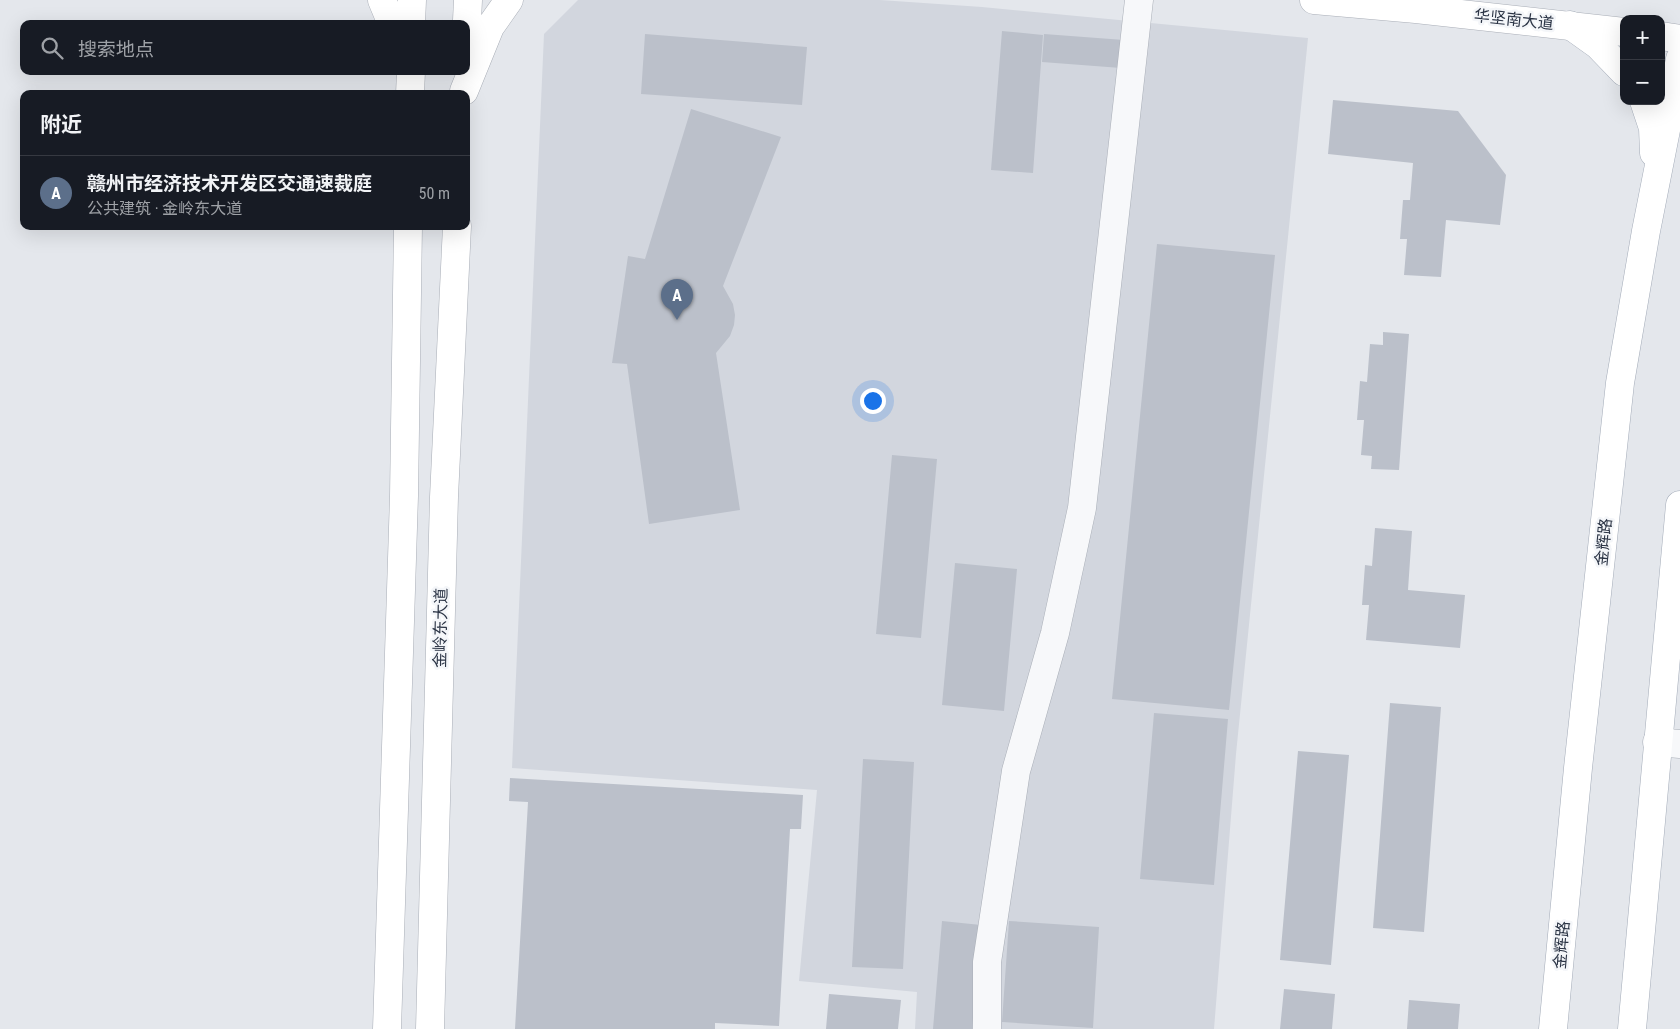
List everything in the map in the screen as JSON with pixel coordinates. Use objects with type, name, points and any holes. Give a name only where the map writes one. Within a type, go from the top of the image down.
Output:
[{"type":"main road","points":[[382,0],[390,20]]},
{"type":"main road","points":[[411,20],[412,0]]},
{"type":"main road","points":[[467,20],[468,0]]},
{"type":"main road","points":[[470,72],[490,27],[509,0]]},
{"type":"main road","name":"华坚南大道","points":[[1314,0],[1416,8],[1620,32]]},
{"type":"main road","points":[[1570,26],[1598,45],[1620,68]]},
{"type":"main road","points":[[1665,37],[1680,39]]},
{"type":"main road","name":"金辉路","points":[[1554,1029],[1578,768],[1620,383],[1680,59]]},
{"type":"main road","points":[[1645,105],[1653,128],[1656,182]]},
{"type":"main road","points":[[387,1029],[404,496],[408,230]]},
{"type":"main road","name":"金岭东大道","points":[[430,1029],[444,497],[457,230]]},
{"type":"main road","points":[[404,496],[444,497]]},
{"type":"main road","points":[[1632,1029],[1669,743],[1680,505]]},
{"type":"street","points":[[988,1029],[987,962],[1016,771],[1055,633],[1082,508],[1139,0]]},
{"type":"shaded area","points":[[578,0],[880,0],[982,7],[1308,38],[1236,754],[1214,1029],[915,1029],[917,992],[799,981],[817,790],[512,768],[544,34]]},
{"type":"building","points":[[1002,31],[1043,35],[1033,173],[991,170]]},
{"type":"building","points":[[645,34],[807,47],[802,105],[641,94]]},
{"type":"building","points":[[1044,34],[1124,40],[1121,68],[1042,62]]},
{"type":"building","points":[[1333,100],[1458,111],[1506,175],[1500,225],[1446,220],[1441,277],[1404,275],[1407,239],[1400,239],[1403,200],[1410,200],[1413,163],[1328,154]]},
{"type":"building","points":[[691,109],[781,137],[723,286],[733,304],[734,325],[730,336],[716,353],[740,510],[649,524],[627,364],[612,363],[628,256],[645,259]]},
{"type":"building","points":[[1157,244],[1275,255],[1229,710],[1112,699]]},
{"type":"building","points":[[1383,332],[1409,334],[1399,470],[1371,469],[1372,456],[1361,455],[1364,420],[1357,420],[1360,381],[1367,382],[1370,344],[1383,345]]},
{"type":"building","points":[[892,455],[937,459],[921,638],[876,634]]},
{"type":"building","points":[[1375,528],[1412,531],[1408,590],[1465,595],[1460,648],[1366,640],[1369,605],[1362,605],[1365,565],[1372,566]]},
{"type":"building","points":[[955,563],[1017,569],[1004,711],[942,705]]},
{"type":"building","points":[[1390,703],[1441,707],[1424,932],[1373,928]]},
{"type":"building","points":[[1154,713],[1228,719],[1214,885],[1140,879]]},
{"type":"building","points":[[1298,751],[1349,755],[1331,965],[1280,960]]},
{"type":"building","points":[[863,759],[914,762],[903,969],[852,967]]},
{"type":"building","points":[[510,778],[803,795],[801,829],[790,829],[779,1026],[715,1023],[715,1029],[515,1029],[528,802],[509,801]]},
{"type":"building","points":[[942,921],[981,925],[972,1029],[933,1029]]},
{"type":"building","points":[[1009,921],[1099,927],[1093,1028],[1002,1022]]},
{"type":"building","points":[[1284,989],[1335,994],[1332,1029],[1280,1029]]},
{"type":"building","points":[[829,994],[901,1000],[898,1029],[826,1029]]},
{"type":"building","points":[[1409,1000],[1460,1004],[1458,1029],[1407,1029]]},
{"type":"place","name":"赣州市经济技术开发区交通速裁庭","points":[[677,320]]}]
